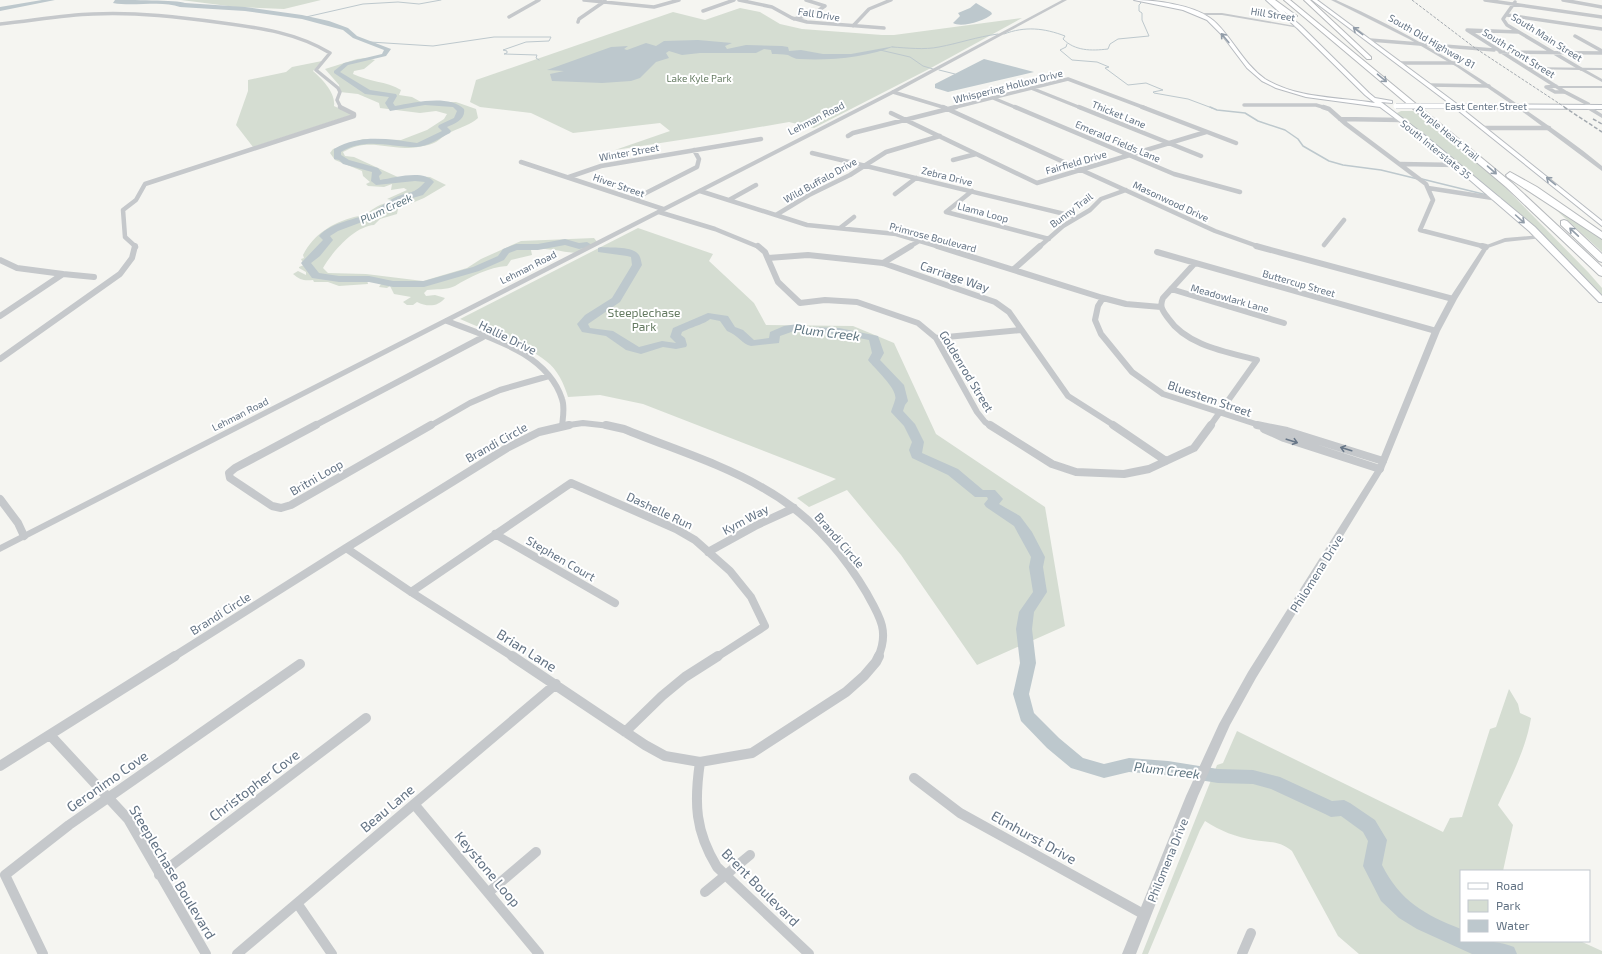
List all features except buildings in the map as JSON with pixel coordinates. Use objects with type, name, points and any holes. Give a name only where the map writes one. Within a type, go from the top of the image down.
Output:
[{"type":"highway","points":[[1269,0],[1361,61]]},
{"type":"highway","name":"Purple Heart Trail","points":[[1287,0],[1509,184],[1602,273]]},
{"type":"highway","name":"Purple Heart Trail","points":[[1295,0],[1372,61],[1510,175],[1559,218],[1602,259]]},
{"type":"highway","points":[[1307,0],[1372,61]]},
{"type":"highway","points":[[1510,175],[1534,189],[1602,236]]},
{"type":"highway","points":[[1567,238],[1571,249],[1602,283]]},
{"type":"main road","points":[[1136,0],[1171,6],[1197,14],[1210,21],[1261,78],[1288,90],[1325,99],[1382,106]]},
{"type":"main road","name":"South Interstate 35","points":[[1269,0],[1291,19],[1372,99],[1401,120],[1499,199],[1541,237],[1602,300]]},
{"type":"main road","points":[[1314,0],[1370,40],[1447,99],[1602,224]]},
{"type":"main road","points":[[1197,14],[1212,31]]},
{"type":"main road","points":[[1222,43],[1244,70],[1256,80],[1287,94],[1324,104],[1382,106]]},
{"type":"main road","points":[[1227,50],[1235,50]]},
{"type":"main road","points":[[1372,99],[1390,102],[1439,102],[1447,99]]},
{"type":"main road","name":"East Center Street","points":[[1382,106],[1448,108],[1456,106],[1602,107]]},
{"type":"main road","points":[[1392,113],[1401,110],[1448,108],[1465,114]]},
{"type":"street","points":[[509,16],[539,0]]},
{"type":"street","points":[[584,0],[654,7],[679,0]]},
{"type":"street","points":[[703,11],[734,0]]},
{"type":"street","name":"Fall Drive","points":[[739,0],[775,8],[794,19],[816,24],[884,28]]},
{"type":"street","points":[[794,19],[813,14],[825,6],[806,0]]},
{"type":"street","points":[[853,26],[862,13],[882,2],[891,0]]},
{"type":"street","name":"Lehman Road","points":[[0,549],[893,92],[1065,0]]},
{"type":"street","name":"South Old Highway 81","points":[[1333,0],[1380,21],[1456,63],[1549,128],[1602,169]]},
{"type":"street","points":[[1486,0],[1602,17]]},
{"type":"street","name":"South Main Street","points":[[1516,0],[1503,20],[1518,32],[1602,81]]},
{"type":"street","points":[[1563,0],[1602,7]]},
{"type":"street","points":[[578,22],[579,19],[606,1]]},
{"type":"street","points":[[878,1],[882,2]]},
{"type":"street","points":[[1574,25],[1583,5],[1582,4]]},
{"type":"street","points":[[0,24],[74,15],[145,14],[256,27],[292,35],[330,53],[316,70],[320,76],[331,81],[339,89],[340,92],[337,100],[342,109],[354,114],[354,116],[290,138],[145,184],[136,200],[123,210],[125,237],[136,247],[135,253],[129,264],[120,274],[0,359]]},
{"type":"street","name":"Hill Street","points":[[1197,14],[1222,14],[1299,27]]},
{"type":"street","points":[[1507,15],[1602,29]]},
{"type":"street","points":[[1270,22],[1288,22],[1291,19]]},
{"type":"street","name":"South Front Street","points":[[1518,32],[1475,29],[1467,30],[1556,87],[1590,106],[1589,108],[1602,114]]},
{"type":"street","points":[[1575,36],[1602,52]]},
{"type":"street","points":[[1370,40],[1498,51],[1553,53],[1602,52]]},
{"type":"street","points":[[1400,63],[1456,63]]},
{"type":"street","points":[[1526,68],[1602,69]]},
{"type":"street","name":"Whispering Hollow Drive","points":[[848,136],[853,133],[1068,79],[1236,143]]},
{"type":"street","points":[[1428,85],[1488,86]]},
{"type":"street","points":[[1565,92],[1555,92],[1546,87],[1602,87]]},
{"type":"street","name":"Thicket Lane","points":[[1031,88],[1201,156]]},
{"type":"street","name":"Masonwood Drive","points":[[893,92],[920,99],[948,109],[1215,231],[1256,246],[1453,299]]},
{"type":"street","name":"Emerald Fields Lane","points":[[993,98],[1183,178],[1240,192]]},
{"type":"street","points":[[1244,105],[1324,104],[1340,119],[1420,179],[1428,188],[1433,200],[1431,208],[1420,230],[1486,247],[1492,243],[1508,239],[1541,237]]},
{"type":"street","name":"Fairfield Drive","points":[[891,113],[1037,183],[1206,132]]},
{"type":"street","points":[[1340,119],[1401,120]]},
{"type":"street","points":[[1483,128],[1549,128]]},
{"type":"street","name":"Wild Buffalo Drive","points":[[776,214],[809,195],[850,175],[886,152],[940,136]]},
{"type":"street","name":"Winter Street","points":[[569,177],[601,166],[761,139]]},
{"type":"street","points":[[634,199],[697,167],[699,158],[694,150]]},
{"type":"street","name":"Zebra Drive","points":[[812,153],[1077,217]]},
{"type":"street","points":[[952,160],[976,154]]},
{"type":"street","name":"Hiver Street","points":[[521,162],[634,199],[661,211]]},
{"type":"street","points":[[1400,164],[1458,165]]},
{"type":"street","points":[[895,194],[916,178]]},
{"type":"street","points":[[729,200],[756,185]]},
{"type":"street","points":[[1428,188],[1449,190],[1480,198],[1499,199]]},
{"type":"street","name":"Bunny Trail","points":[[1014,269],[1063,226],[1090,210],[1101,199],[1126,190]]},
{"type":"street","name":"Primrose Boulevard","points":[[700,191],[807,225],[896,234],[1014,269],[1104,298],[1126,304],[1161,307]]},
{"type":"street","name":"Llama Loop","points":[[972,192],[946,212],[1049,239]]},
{"type":"street","name":"Goldenrod Street","points":[[661,211],[748,240],[760,248],[768,258],[778,282],[800,303],[836,299],[866,304],[918,323],[936,338],[977,412],[985,422],[1052,464],[1076,472],[1124,474],[1149,469],[1194,448],[1257,360],[1208,345],[1184,334],[1171,323],[1161,307]]},
{"type":"street","points":[[840,228],[854,217]]},
{"type":"street","points":[[1324,245],[1344,220]]},
{"type":"street","points":[[883,263],[919,241]]},
{"type":"street","name":"Philomena Drive","points":[[1129,954],[1192,796],[1225,724],[1252,675],[1382,465],[1436,331],[1453,299],[1486,247]]},
{"type":"street","name":"Buttercup Street","points":[[1157,252],[1436,331]]},
{"type":"street","name":"Carriage Way","points":[[768,258],[808,256],[883,263],[978,294],[995,302],[1009,312],[1068,396],[1137,440],[1166,462]]},
{"type":"street","points":[[0,260],[17,268],[63,274],[94,276]]},
{"type":"street","points":[[1161,307],[1163,299],[1195,263]]},
{"type":"street","points":[[0,316],[63,274]]},
{"type":"street","name":"Meadowlark Lane","points":[[1171,289],[1284,323]]},
{"type":"street","name":"Bluestem Street","points":[[1104,298],[1098,306],[1095,320],[1101,334],[1132,372],[1149,385],[1170,397],[1257,425],[1287,431],[1318,440],[1382,465]]},
{"type":"street","name":"Hallie Drive","points":[[447,321],[527,356],[549,376],[557,386],[562,398],[562,426]]},
{"type":"street","points":[[936,338],[1021,330]]},
{"type":"street","name":"Britni Loop","points":[[483,336],[235,468],[229,472],[230,478],[272,506],[281,508],[291,504],[470,403],[500,390],[549,376]]},
{"type":"street","name":"Brandi Circle","points":[[0,766],[507,448],[539,432],[562,426],[583,423],[601,424],[624,429],[736,474],[764,488],[794,508],[817,528],[854,572],[880,616],[883,630],[883,646],[876,662],[846,692],[752,753],[700,762]]},
{"type":"street","name":"Bluestem Street","points":[[1257,425],[1284,438],[1382,465]]},
{"type":"street","points":[[1314,447],[1318,440]]},
{"type":"street","name":"Dashelle Run","points":[[411,592],[571,483],[676,529],[695,540],[730,571],[751,597],[765,626],[685,677],[662,696],[625,732]]},
{"type":"street","points":[[0,499],[18,523],[24,536]]},
{"type":"street","name":"Kym Way","points":[[708,552],[757,525],[794,508]]},
{"type":"street","name":"Stephen Court","points":[[495,534],[615,603]]},
{"type":"street","name":"Brian Lane","points":[[346,548],[411,592],[556,684],[592,711],[625,732],[665,756],[700,762]]},
{"type":"street","name":"Geronimo Cove","points":[[43,954],[6,875],[69,825],[300,664]]},
{"type":"street","name":"Beau Lane","points":[[237,954],[556,684]]},
{"type":"street","name":"Christopher Cove","points":[[159,875],[366,718]]},
{"type":"street","name":"Steeplechase Boulevard","points":[[50,735],[128,819],[206,954]]},
{"type":"street","name":"Brent Boulevard","points":[[700,762],[696,792],[697,820],[708,854],[726,875],[810,954]]},
{"type":"street","name":"Elmhurst Drive","points":[[914,778],[960,813],[1145,915]]},
{"type":"street","name":"Keystone Loop","points":[[414,804],[489,892],[539,954]]},
{"type":"street","points":[[489,892],[536,852]]},
{"type":"street","points":[[705,892],[750,855]]},
{"type":"street","points":[[297,903],[332,954]]},
{"type":"street","points":[[1242,954],[1251,933]]},
{"type":"green space","points":[[181,0],[321,0],[284,9],[236,7]]},
{"type":"green space","name":"Lake Kyle Park","points":[[740,8],[760,12],[780,24],[802,29],[882,35],[894,35],[1022,18],[929,69],[814,128],[789,122],[615,150],[670,131],[660,123],[573,133],[531,113],[480,107],[470,102],[476,80],[673,12],[705,20]]},
{"type":"green space","points":[[366,58],[375,60],[364,69],[354,71],[353,74],[365,79],[395,87],[401,90],[399,95],[412,97],[421,102],[456,102],[476,109],[478,118],[469,124],[447,134],[436,142],[425,146],[405,148],[366,145],[351,148],[343,152],[345,156],[354,157],[400,178],[411,176],[430,177],[446,185],[424,198],[398,209],[397,214],[380,219],[374,225],[367,226],[352,235],[338,248],[323,268],[328,273],[366,274],[423,281],[467,268],[481,259],[521,241],[594,238],[598,243],[580,253],[548,249],[531,250],[532,255],[511,260],[507,266],[487,270],[455,286],[445,289],[427,290],[424,293],[426,296],[435,295],[445,298],[436,305],[425,305],[417,302],[413,305],[407,305],[403,302],[411,297],[394,294],[390,286],[387,288],[379,287],[381,284],[367,280],[368,284],[339,286],[328,282],[302,280],[293,274],[298,271],[306,275],[306,272],[299,268],[304,265],[301,259],[304,258],[303,255],[307,248],[324,230],[346,219],[364,215],[380,205],[387,203],[391,204],[396,201],[387,199],[407,190],[404,188],[391,190],[392,184],[384,187],[368,186],[366,184],[370,182],[363,176],[362,171],[335,160],[330,153],[333,149],[363,139],[401,140],[427,130],[444,119],[447,114],[436,111],[420,113],[380,108],[379,103],[358,94],[340,92],[339,85],[325,69],[357,59]]},
{"type":"green space","points":[[322,61],[313,71],[331,91],[334,106],[351,115],[253,147],[236,125],[248,91],[248,80],[286,72],[292,67]]},
{"type":"green space","points":[[1401,111],[1415,111],[1494,176],[1588,272],[1602,288],[1602,296],[1555,247],[1530,224],[1452,157],[1398,115],[1397,113]]},
{"type":"green space","points":[[1553,207],[1602,238],[1602,252]]},
{"type":"green space","name":"Steeplechase Park","points":[[638,228],[713,254],[709,261],[754,303],[766,325],[853,326],[894,343],[936,434],[1045,507],[1065,626],[977,665],[901,555],[847,490],[809,507],[797,498],[836,479],[643,404],[600,395],[568,397],[557,373],[538,355],[528,349],[460,319]]},
{"type":"green space","points":[[1509,689],[1518,704],[1520,713],[1531,718],[1522,752],[1498,805],[1513,825],[1503,870],[1460,870],[1460,942],[1582,942],[1602,951],[1602,954],[1359,954],[1338,936],[1292,851],[1278,843],[1254,840],[1222,831],[1205,821],[1148,954],[1142,954],[1217,765],[1223,763],[1237,731],[1443,832],[1450,818],[1462,817],[1490,729],[1496,727]]},
{"type":"water","points":[[976,3],[992,14],[989,17],[973,23],[961,25],[953,23],[960,16],[958,13],[970,8]]},
{"type":"water","points":[[698,40],[732,43],[725,46],[727,49],[746,45],[782,46],[788,47],[789,51],[801,50],[823,54],[851,54],[895,46],[873,53],[823,59],[798,59],[788,55],[772,54],[771,50],[764,49],[756,53],[700,53],[682,55],[669,51],[666,53],[669,58],[656,62],[640,78],[631,81],[602,83],[552,81],[550,74],[564,71],[547,70],[611,47],[628,46],[624,49],[627,50],[646,43],[656,46],[664,41]]},
{"type":"water","points":[[984,59],[1034,72],[948,92],[935,88],[935,84]]},
{"type":"waterway","name":"Plum Creek","points":[[0,9],[52,0]]},
{"type":"waterway","name":"Plum Creek","points":[[120,0],[115,2],[162,1],[182,3],[180,5],[274,12],[327,22],[345,29],[355,37],[388,49],[384,55],[346,64],[336,72],[368,92],[393,96],[389,103],[393,109],[425,103],[455,105],[461,111],[456,119],[442,127],[447,131],[424,143],[417,145],[369,140],[347,145],[337,151],[337,157],[342,158],[346,162],[375,170],[378,173],[375,175],[375,181],[379,183],[415,178],[430,182],[420,193],[399,199],[375,214],[335,229],[324,236],[328,240],[317,254],[306,263],[316,276],[339,279],[369,279],[393,284],[424,284],[476,269],[501,258],[506,251],[516,247],[538,247],[565,242],[579,246],[587,245]]},
{"type":"waterway","points":[[306,17],[363,4],[398,2],[419,4],[441,0]]},
{"type":"waterway","points":[[1004,34],[1012,31],[1027,29],[1050,31],[1065,36],[1063,39],[1078,48],[1089,50],[1108,49],[1110,44],[1118,39],[1149,36],[1142,20],[1142,13],[1139,11],[1139,5],[1141,3],[1139,0]]},
{"type":"waterway","points":[[892,47],[933,48],[998,34]]},
{"type":"waterway","points":[[370,42],[433,46],[494,37],[551,37],[549,41],[526,42],[503,50],[507,51],[507,53],[504,54],[537,55],[536,58],[539,60]]},
{"type":"waterway","points":[[1067,44],[1066,47],[1060,50],[1072,60],[1097,62],[1109,67],[1105,68],[1128,85],[1146,83],[1163,90],[1153,92],[1154,93],[1188,99],[1212,108]]},
{"type":"waterway","points":[[880,50],[910,57],[923,66],[933,69]]},
{"type":"waterway","points":[[939,70],[955,74]]},
{"type":"waterway","points":[[1210,107],[1217,110],[1245,113],[1258,121],[1285,130],[1298,139],[1303,146],[1329,161],[1343,165],[1381,170],[1418,179]]},
{"type":"waterway","points":[[1422,179],[1487,195]]},
{"type":"waterway","name":"Plum Creek","points":[[601,250],[631,254],[635,256],[637,265],[632,271],[616,300],[589,317],[582,324],[586,330],[605,332],[614,336],[630,347],[641,351],[662,344],[676,346],[682,345],[680,338],[675,337],[677,330],[690,323],[704,320],[708,316],[724,318],[731,329],[734,330]]},
{"type":"waterway","name":"Plum Creek","points":[[739,332],[751,343],[775,341],[774,334],[788,328],[798,327],[805,330],[839,331],[874,338],[878,353],[874,360],[886,375],[898,385],[902,401],[899,403],[897,412],[909,424],[918,442],[915,450],[916,455],[953,472],[980,494],[990,493],[996,499],[991,504],[1019,523],[1038,557],[1036,567],[1040,592],[1027,612],[1024,629],[1028,663],[1021,694],[1027,716],[1053,743],[1077,763],[1090,768],[1104,771],[1129,765],[1168,768],[1218,776],[1253,777],[1274,782],[1331,809],[1344,808],[1369,826],[1378,840],[1372,866],[1388,895],[1398,905],[1415,917],[1433,927],[1460,939]]},
{"type":"waterway","name":"Plum Creek","points":[[1467,942],[1483,949],[1507,954]]},
{"type":"railway","points":[[1412,0],[1475,48],[1566,108]]},
{"type":"railway","points":[[1564,107],[1602,132]]},
{"type":"railway","points":[[1593,119],[1602,124]]}]
